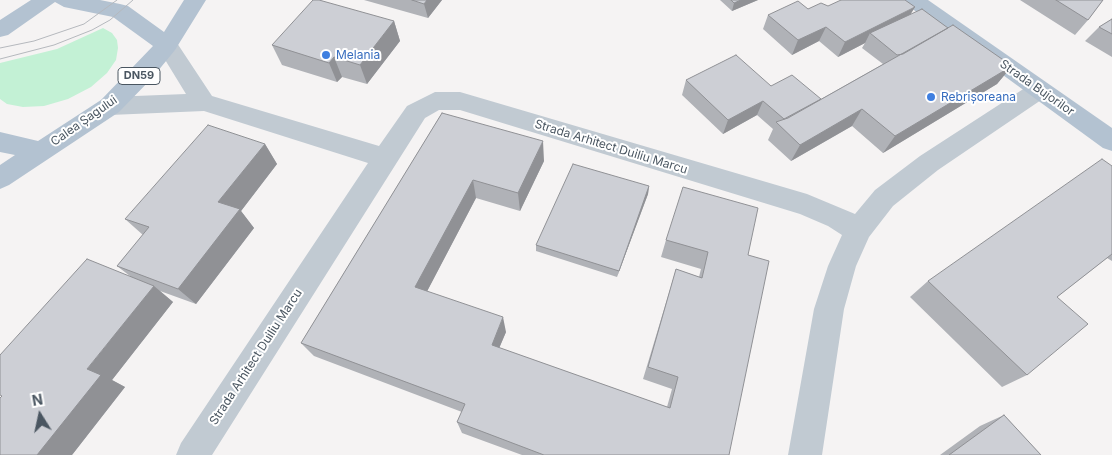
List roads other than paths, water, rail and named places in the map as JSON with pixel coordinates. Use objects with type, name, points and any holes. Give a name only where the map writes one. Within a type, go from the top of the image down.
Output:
[{"type":"main road","points":[[0,30],[46,0]]},
{"type":"main road","points":[[64,0],[120,11],[167,45]]},
{"type":"main road","name":"Calea Șagului","points":[[0,178],[110,106],[167,45],[195,0]]},
{"type":"main road","name":"Strada Bujorilor","points":[[914,0],[1112,141]]},
{"type":"main road","name":"Calea Șagului","points":[[0,142],[40,151]]},
{"type":"street","points":[[167,45],[204,102]]},
{"type":"street","points":[[805,455],[829,309],[842,266],[858,230],[884,198],[929,163],[1039,90]]},
{"type":"street","name":"Strada Arhitect Duiliu Marcu","points":[[196,454],[416,112],[435,101],[460,102],[807,205],[838,218],[858,230]]},
{"type":"street","points":[[110,106],[204,102],[385,158]]},
{"type":"tram line","points":[[0,48],[34,41],[84,24],[117,0]]},
{"type":"tram line","points":[[0,59],[54,45],[92,30],[110,20],[133,0]]},
{"type":"place","name":"Melania","points":[[326,55]]},
{"type":"place","name":"Rebrișoreana","points":[[931,97]]}]
